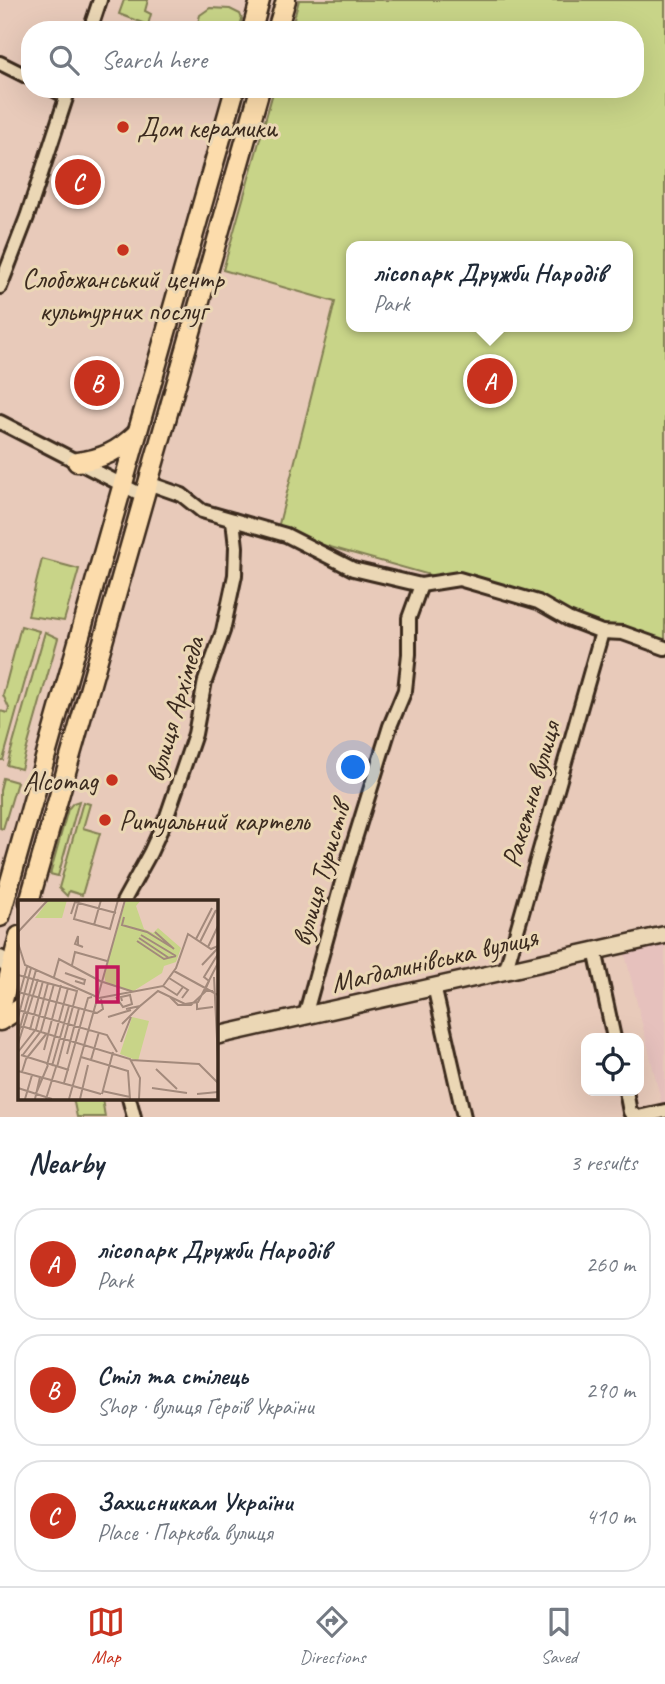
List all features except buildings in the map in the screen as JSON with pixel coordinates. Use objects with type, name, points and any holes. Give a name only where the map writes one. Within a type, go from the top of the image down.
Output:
[{"type":"main road","points":[[254,21],[260,0]]},
{"type":"main road","points":[[280,21],[286,0]]},
{"type":"main road","points":[[0,917],[232,98]]},
{"type":"main road","points":[[30,900],[257,98]]},
{"type":"main road","points":[[77,462],[108,456],[137,433]]},
{"type":"main road","points":[[0,1012],[18,939]]},
{"type":"main road","points":[[0,1021],[18,1010]]},
{"type":"street","points":[[93,21],[100,0]]},
{"type":"street","points":[[0,63],[21,74]]},
{"type":"street","points":[[0,287],[27,217],[65,98]]},
{"type":"street","points":[[0,422],[123,485],[182,495],[202,511],[286,535],[353,569],[421,585],[459,579],[538,602],[602,632],[623,633],[665,648]]},
{"type":"street","name":"вулиця Архімеда","points":[[124,900],[167,816],[195,734],[205,681],[223,631],[235,575],[233,520]]},
{"type":"street","name":"вулиця Туристів","points":[[305,1016],[349,858],[390,726],[405,690],[409,618],[421,585]]},
{"type":"street","name":"Ракетна вулиця","points":[[506,969],[602,632]]},
{"type":"street","name":"Магдалинівська вулиця","points":[[217,1036],[665,935]]},
{"type":"street","points":[[595,950],[613,1033]]},
{"type":"street","points":[[434,986],[464,1117]]},
{"type":"street","points":[[626,1096],[630,1112],[638,1117],[665,1111]]},
{"type":"street","points":[[130,1100],[134,1117]]},
{"type":"shaded area","points":[[665,945],[665,1117],[625,954]]},
{"type":"green space","points":[[124,0],[148,0],[145,11],[151,14],[149,21],[137,21],[119,14]]},
{"type":"green space","points":[[299,0],[665,0],[665,641],[277,532],[335,302],[223,270],[271,98],[644,98],[644,21],[293,21]]},
{"type":"green space","points":[[210,8],[230,9],[240,14],[242,19],[198,21],[200,15]]},
{"type":"green space","points":[[42,559],[79,569],[64,621],[28,616]]},
{"type":"green space","points":[[21,626],[39,631],[3,760],[0,760],[0,711],[8,713],[9,708],[3,695]]},
{"type":"green space","points":[[45,632],[58,638],[21,769],[7,765]]},
{"type":"green space","points":[[3,778],[17,782],[3,829],[0,828],[0,790]]},
{"type":"green space","points":[[79,801],[58,876],[50,874],[68,809]]},
{"type":"green space","points":[[83,802],[90,804],[83,828],[100,833],[82,895],[69,891],[67,896],[59,888]]},
{"type":"green space","points":[[73,1100],[102,1100],[105,1117],[77,1117]]},
{"type":"place","name":"Дом керамики","points":[[123,127]]},
{"type":"place","name":"Захисникам України","points":[[78,182]]},
{"type":"place","name":"Слобожанський центр культурних послуг","points":[[123,250]]},
{"type":"place","name":"лісопарк Дружби Народів","points":[[490,381]]},
{"type":"place","name":"Стіл та стілець","points":[[97,383]]},
{"type":"place","name":"Alcomag","points":[[112,780]]},
{"type":"place","name":"Ритуальний картель","points":[[105,820]]}]
